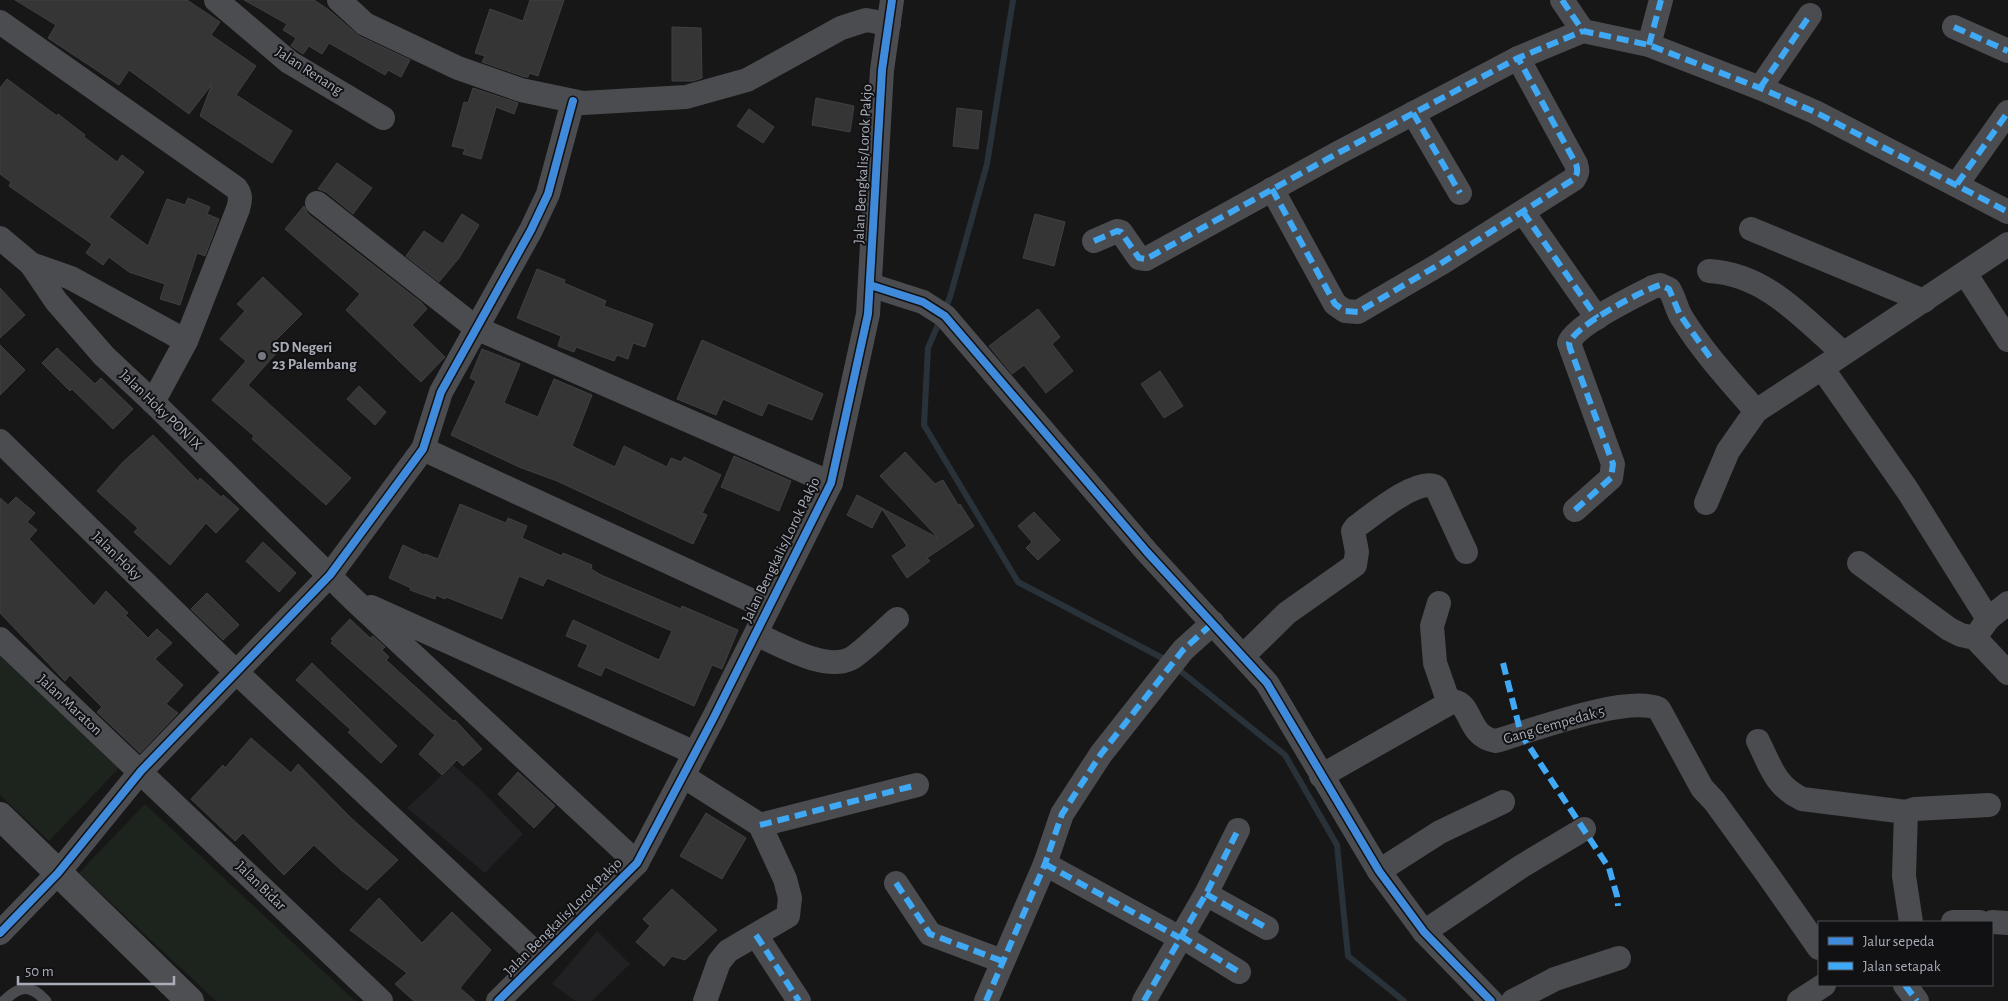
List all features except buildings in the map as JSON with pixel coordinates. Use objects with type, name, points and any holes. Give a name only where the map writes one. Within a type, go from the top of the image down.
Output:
[{"type":"main road","points":[[0,816],[53,878],[166,1001]]},
{"type":"main road","points":[[0,836],[53,878],[190,1001]]},
{"type":"street","name":"Jalan Renang","points":[[216,0],[289,62],[383,118]]},
{"type":"street","points":[[339,0],[365,24],[458,68],[521,90],[583,103],[686,96],[747,80],[841,28],[866,20],[888,24]]},
{"type":"street","name":"Jalan Bengkalis/Lorok Pakjo","points":[[498,1001],[637,863],[756,634],[831,483],[868,314],[882,70],[892,0]]},
{"type":"street","points":[[1562,0],[1583,31]]},
{"type":"street","points":[[1648,45],[1661,0]]},
{"type":"street","points":[[1760,88],[1810,15]]},
{"type":"street","points":[[0,22],[236,188],[239,192],[241,198],[238,210],[186,340],[153,402]]},
{"type":"street","points":[[1954,27],[2008,51]]},
{"type":"street","points":[[1094,240],[1117,231],[1122,232],[1139,258],[1146,259],[1272,189],[1518,58],[1583,31],[1648,45],[1760,88],[1815,112],[2008,212]]},
{"type":"street","points":[[1272,189],[1334,304],[1345,311],[1358,312],[1440,264],[1574,179],[1578,170],[1518,58]]},
{"type":"street","points":[[0,933],[53,878],[141,771],[330,574],[423,448],[441,392],[531,230],[548,194],[573,101]]},
{"type":"street","points":[[1957,184],[2008,112]]},
{"type":"street","points":[[1413,113],[1460,193]]},
{"type":"street","points":[[317,203],[476,328],[831,483]]},
{"type":"street","points":[[1523,212],[1597,318]]},
{"type":"street","points":[[1751,229],[1924,300]]},
{"type":"street","name":"Jalan Hoky PON IX","points":[[0,238],[30,264],[56,301],[104,356],[330,574],[353,599],[637,863]]},
{"type":"street","points":[[1706,503],[1728,451],[1756,411],[2008,244]]},
{"type":"street","points":[[30,264],[71,278],[186,340]]},
{"type":"street","points":[[1709,271],[1729,274],[1772,291],[1843,353]]},
{"type":"street","points":[[1965,273],[2008,340]]},
{"type":"street","points":[[870,285],[923,302],[945,316],[1147,552],[1267,683],[1379,871],[1424,932],[1491,1001]]},
{"type":"street","points":[[1575,510],[1611,478],[1613,464],[1569,343],[1574,336],[1613,307],[1653,287],[1664,286],[1672,294],[1680,315],[1710,357],[1756,411]]},
{"type":"street","points":[[1822,368],[1908,491],[2008,673]]},
{"type":"street","name":"Jalan Hoky","points":[[0,441],[235,671],[541,958]]},
{"type":"street","points":[[423,448],[768,608]]},
{"type":"street","points":[[1243,656],[1287,613],[1355,565],[1356,552],[1352,531],[1409,490],[1428,485],[1436,487],[1466,552]]},
{"type":"street","points":[[1859,563],[1949,629],[1961,635],[1982,628],[2008,603]]},
{"type":"street","points":[[353,599],[695,753]]},
{"type":"street","points":[[1321,776],[1402,732],[1449,703],[1435,663],[1432,626],[1439,602]]},
{"type":"street","points":[[756,634],[820,661],[837,663],[851,659],[897,618]]},
{"type":"street","points":[[986,1001],[1045,864],[1062,814],[1101,754],[1182,650],[1213,623]]},
{"type":"street","name":"Jalan Maraton","points":[[0,639],[141,771]]},
{"type":"street","name":"Gang Cempedak 5","points":[[1449,703],[1457,702],[1463,706],[1478,734],[1486,740],[1496,741],[1595,712],[1637,705],[1651,705],[1659,709],[1702,788],[1770,878],[1818,947]]},
{"type":"street","points":[[1758,741],[1778,783],[1789,793],[1802,799],[1906,812],[1989,805]]},
{"type":"street","name":"Jalan Bidar","points":[[141,771],[381,1001]]},
{"type":"street","points":[[683,776],[760,824],[785,879],[790,898],[788,916],[728,951],[719,962],[705,1001]]},
{"type":"street","points":[[760,824],[917,785]]},
{"type":"street","points":[[1379,871],[1440,832],[1503,802]]},
{"type":"street","points":[[1906,812],[1904,876],[1911,921]]},
{"type":"street","points":[[1424,932],[1522,866],[1584,829]]},
{"type":"street","points":[[1144,1001],[1206,894],[1238,830]]},
{"type":"street","points":[[1045,864],[1181,937],[1239,972]]},
{"type":"street","points":[[896,883],[930,934],[1002,961]]},
{"type":"street","points":[[1206,894],[1267,928]]},
{"type":"street","points":[[1993,922],[2008,922]]},
{"type":"street","points":[[756,935],[799,1001]]},
{"type":"street","points":[[1513,1001],[1555,979],[1619,958]]},
{"type":"street","points":[[1799,1001],[1822,986]]},
{"type":"street","points":[[1906,986],[1917,1001]]},
{"type":"lane","points":[[4,1001],[15,990],[27,988],[39,994],[46,1001]]},
{"type":"shaded area","points":[[0,656],[119,768],[49,841],[0,795]]},
{"type":"shaded area","points":[[453,765],[481,790],[523,834],[485,873],[407,808]]},
{"type":"shaded area","points":[[145,804],[355,1001],[216,1001],[79,873]]},
{"type":"shaded area","points":[[597,931],[630,964],[592,1001],[575,1001],[552,984]]},
{"type":"waterway","points":[[944,311],[950,297],[987,164],[1013,0]]},
{"type":"waterway","points":[[940,320],[928,348],[924,425],[1018,582],[1168,661],[1285,755],[1337,845],[1348,956],[1404,1001]]},
{"type":"marked path","points":[[1562,0],[1583,31],[1649,45],[1760,88],[1815,112],[2008,212]]},
{"type":"marked path","points":[[1649,45],[1661,0]]},
{"type":"marked path","points":[[1760,88],[1810,15]]},
{"type":"marked path","points":[[1954,27],[2008,51]]},
{"type":"marked path","points":[[1094,241],[1117,231],[1121,232],[1139,258],[1146,259],[1338,153],[1518,58],[1583,31]]},
{"type":"marked path","points":[[1272,189],[1335,304],[1345,311],[1358,312],[1440,264],[1574,179],[1577,172],[1576,164],[1518,58]]},
{"type":"marked path","points":[[1957,184],[2008,112]]},
{"type":"marked path","points":[[1413,113],[1460,193]]},
{"type":"marked path","points":[[1523,212],[1597,318]]},
{"type":"marked path","points":[[1575,510],[1611,478],[1613,464],[1570,348],[1569,343],[1574,336],[1596,318],[1639,294],[1660,285],[1669,289],[1680,315],[1710,357]]},
{"type":"marked path","points":[[986,1001],[1045,864],[1062,814],[1101,754],[1183,650],[1213,623]]},
{"type":"marked path","points":[[1503,663],[1521,734],[1609,868],[1618,906]]},
{"type":"marked path","points":[[760,825],[917,785]]},
{"type":"marked path","points":[[1144,1001],[1206,894],[1238,830]]},
{"type":"marked path","points":[[1045,864],[1180,938]]},
{"type":"marked path","points":[[896,883],[930,934],[1002,961]]},
{"type":"marked path","points":[[1206,894],[1267,928]]},
{"type":"marked path","points":[[756,935],[799,1001]]},
{"type":"marked path","points":[[1181,936],[1239,972]]},
{"type":"marked path","points":[[1906,986],[1917,1001]]},
{"type":"cycle path","points":[[498,1001],[637,863],[714,717],[831,483],[868,314],[882,70],[892,0]]},
{"type":"cycle path","points":[[0,933],[58,873],[141,771],[330,575],[423,449],[441,392],[531,230],[548,194],[573,101]]},
{"type":"cycle path","points":[[870,285],[923,302],[945,316],[1147,552],[1267,683],[1379,871],[1424,932],[1491,1001]]},
{"type":"place","name":"SD Negeri 23 Palembang","points":[[262,356]]}]
